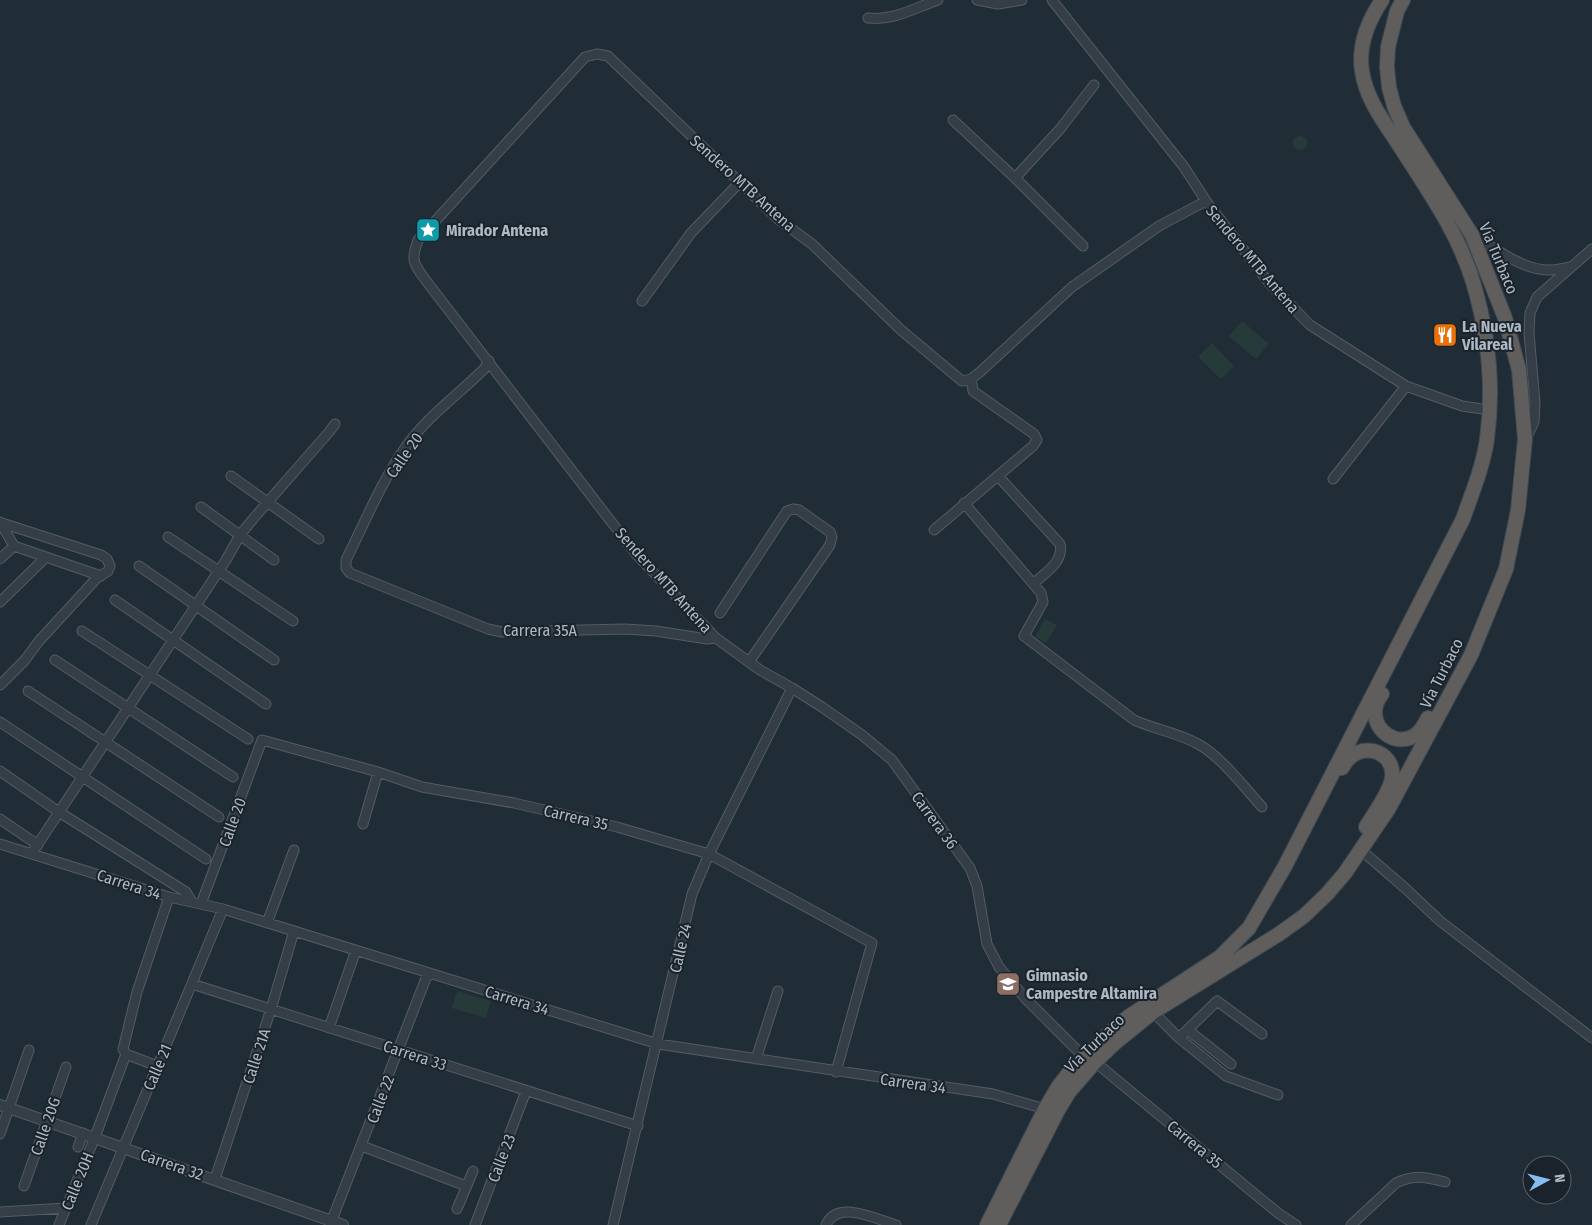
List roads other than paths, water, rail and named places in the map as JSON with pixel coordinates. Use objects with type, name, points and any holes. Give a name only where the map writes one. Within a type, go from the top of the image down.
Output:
[{"type":"highway","name":"Vía Turbaco","points":[[987,1225],[1045,1109],[1058,1088],[1089,1059],[1128,1017],[1220,957],[1249,928],[1285,866],[1463,519],[1478,476],[1487,440],[1489,410],[1490,370],[1483,322],[1473,280],[1456,238],[1381,117],[1365,85],[1361,61],[1363,41],[1368,24],[1382,0]]},
{"type":"highway","name":"Vía Turbaco","points":[[999,1225],[1057,1112],[1089,1059],[1116,1042],[1154,1012],[1286,930],[1327,894],[1345,873],[1389,808],[1471,655],[1506,569],[1518,510],[1525,439],[1519,370],[1505,318],[1472,235],[1403,127],[1394,106],[1389,87],[1388,47],[1397,11],[1403,0]]},
{"type":"highway","points":[[1406,631],[1410,641],[1377,702],[1375,710],[1376,720],[1380,729],[1395,739],[1409,738],[1421,730],[1458,664],[1471,655]]},
{"type":"highway","points":[[1285,866],[1297,860],[1349,757],[1366,750],[1377,752],[1386,758],[1391,768],[1390,786],[1350,854],[1345,873]]},
{"type":"street","points":[[868,18],[892,18],[938,0]]},
{"type":"street","points":[[977,0],[998,4],[1022,0]]},
{"type":"street","points":[[1052,0],[1184,167],[1206,201]]},
{"type":"street","name":"Sendero MTB Antena","points":[[716,638],[636,554],[414,265],[413,253],[418,240],[585,56],[597,54],[608,56],[778,219],[812,244],[902,330],[962,381],[972,379],[1072,287],[1159,226],[1206,201],[1270,284],[1310,325],[1406,386],[1462,406],[1489,410]]},
{"type":"street","points":[[1015,178],[1060,129],[1094,86]]},
{"type":"street","points":[[953,120],[1015,178],[1083,246]]},
{"type":"street","points":[[642,301],[691,233],[739,183]]},
{"type":"street","points":[[1472,235],[1530,267],[1550,270],[1571,266]]},
{"type":"street","points":[[1525,439],[1534,422],[1535,403],[1529,333],[1530,313],[1537,297],[1592,249]]},
{"type":"street","name":"Calle 20","points":[[346,568],[346,560],[390,473],[408,444],[428,422],[484,369],[489,361]]},
{"type":"street","points":[[934,530],[1033,446],[1037,440],[1034,434],[972,391],[972,379]]},
{"type":"street","points":[[1332,479],[1406,386]]},
{"type":"street","points":[[32,853],[219,571],[240,535],[335,424]]},
{"type":"street","points":[[231,476],[319,539]]},
{"type":"street","points":[[998,476],[1060,544],[1062,551],[1059,560],[1034,582]]},
{"type":"street","points":[[964,503],[1034,582],[1041,593],[1043,602],[1024,636],[1134,720],[1194,742],[1207,749],[1262,807]]},
{"type":"street","points":[[201,507],[274,560]]},
{"type":"street","points":[[720,613],[787,511],[799,510],[830,532],[832,537],[830,545],[749,662]]},
{"type":"street","points":[[1,522],[14,546],[101,576]]},
{"type":"street","points":[[0,685],[25,660],[39,641],[108,571],[110,566],[101,555],[1,522]]},
{"type":"street","points":[[168,537],[293,621]]},
{"type":"street","points":[[0,559],[14,546]]},
{"type":"street","points":[[0,602],[46,557]]},
{"type":"street","points":[[139,566],[274,660]]},
{"type":"street","name":"Carrera 35A","points":[[346,568],[350,573],[488,629],[502,632],[625,629],[656,631],[707,639],[716,638]]},
{"type":"street","points":[[114,600],[266,704]]},
{"type":"street","points":[[82,630],[248,739]]},
{"type":"street","name":"Carrera 36","points":[[716,638],[749,662],[862,735],[892,760],[970,868],[977,886],[987,944],[999,967],[1025,998],[1089,1059]]},
{"type":"street","points":[[55,660],[233,778]]},
{"type":"street","name":"Calle 24","points":[[613,1225],[658,1044],[692,894],[709,854],[792,688]]},
{"type":"street","points":[[28,691],[219,817]]},
{"type":"street","points":[[0,722],[206,859]]},
{"type":"street","name":"Calle 20","points":[[197,903],[262,740]]},
{"type":"street","name":"Carrera 35","points":[[262,740],[422,786],[514,803],[618,826],[709,854],[872,943],[836,1072]]},
{"type":"street","points":[[0,771],[59,812],[186,892],[197,903]]},
{"type":"street","points":[[363,824],[378,772]]},
{"type":"street","points":[[0,819],[38,845]]},
{"type":"street","name":"Carrera 34","points":[[0,844],[169,897],[223,909],[658,1044],[994,1094],[1045,1109]]},
{"type":"street","points":[[268,923],[294,850]]},
{"type":"street","points":[[1361,850],[1440,921],[1592,1038]]},
{"type":"street","name":"Calle 20H","points":[[59,1225],[126,1054],[123,1049],[137,992],[169,897]]},
{"type":"street","name":"Calle 21","points":[[91,1225],[223,909]]},
{"type":"street","name":"Calle 21A","points":[[214,1180],[271,1010],[294,931]]},
{"type":"street","points":[[329,1028],[356,950]]},
{"type":"street","name":"Calle 22","points":[[331,1223],[400,1050],[428,973]]},
{"type":"street","name":"Carrera 33","points":[[192,984],[638,1126]]},
{"type":"street","points":[[756,1059],[778,992]]},
{"type":"street","points":[[1179,1038],[1217,1001],[1262,1034]]},
{"type":"street","points":[[1154,1012],[1179,1038],[1226,1076],[1278,1095]]},
{"type":"street","points":[[1188,1030],[1230,1064]]},
{"type":"street","points":[[0,1134],[4,1107],[29,1050]]},
{"type":"street","points":[[126,1054],[158,1066]]},
{"type":"street","name":"Carrera 35","points":[[1089,1059],[1278,1213],[1296,1225]]},
{"type":"street","name":"Calle 20G","points":[[24,1186],[66,1067]]},
{"type":"street","name":"Calle 23","points":[[475,1225],[526,1091]]},
{"type":"street","name":"Carrera 32","points":[[4,1107],[123,1147],[331,1223],[343,1225]]},
{"type":"street","points":[[78,1147],[83,1134]]},
{"type":"street","points":[[362,1146],[466,1186]]},
{"type":"street","points":[[457,1209],[473,1171]]},
{"type":"street","points":[[1351,1225],[1396,1184],[1406,1179],[1424,1176],[1445,1182]]},
{"type":"street","points":[[0,1212],[66,1208]]},
{"type":"street","points":[[826,1225],[828,1219],[838,1212],[849,1211],[896,1225]]},
{"type":"place","name":"Mirador Antena","points":[[428,230]]},
{"type":"place","name":"La Nueva Vilareal","points":[[1445,335]]},
{"type":"place","name":"Gimnasio Campestre Altamira","points":[[1008,984]]}]
